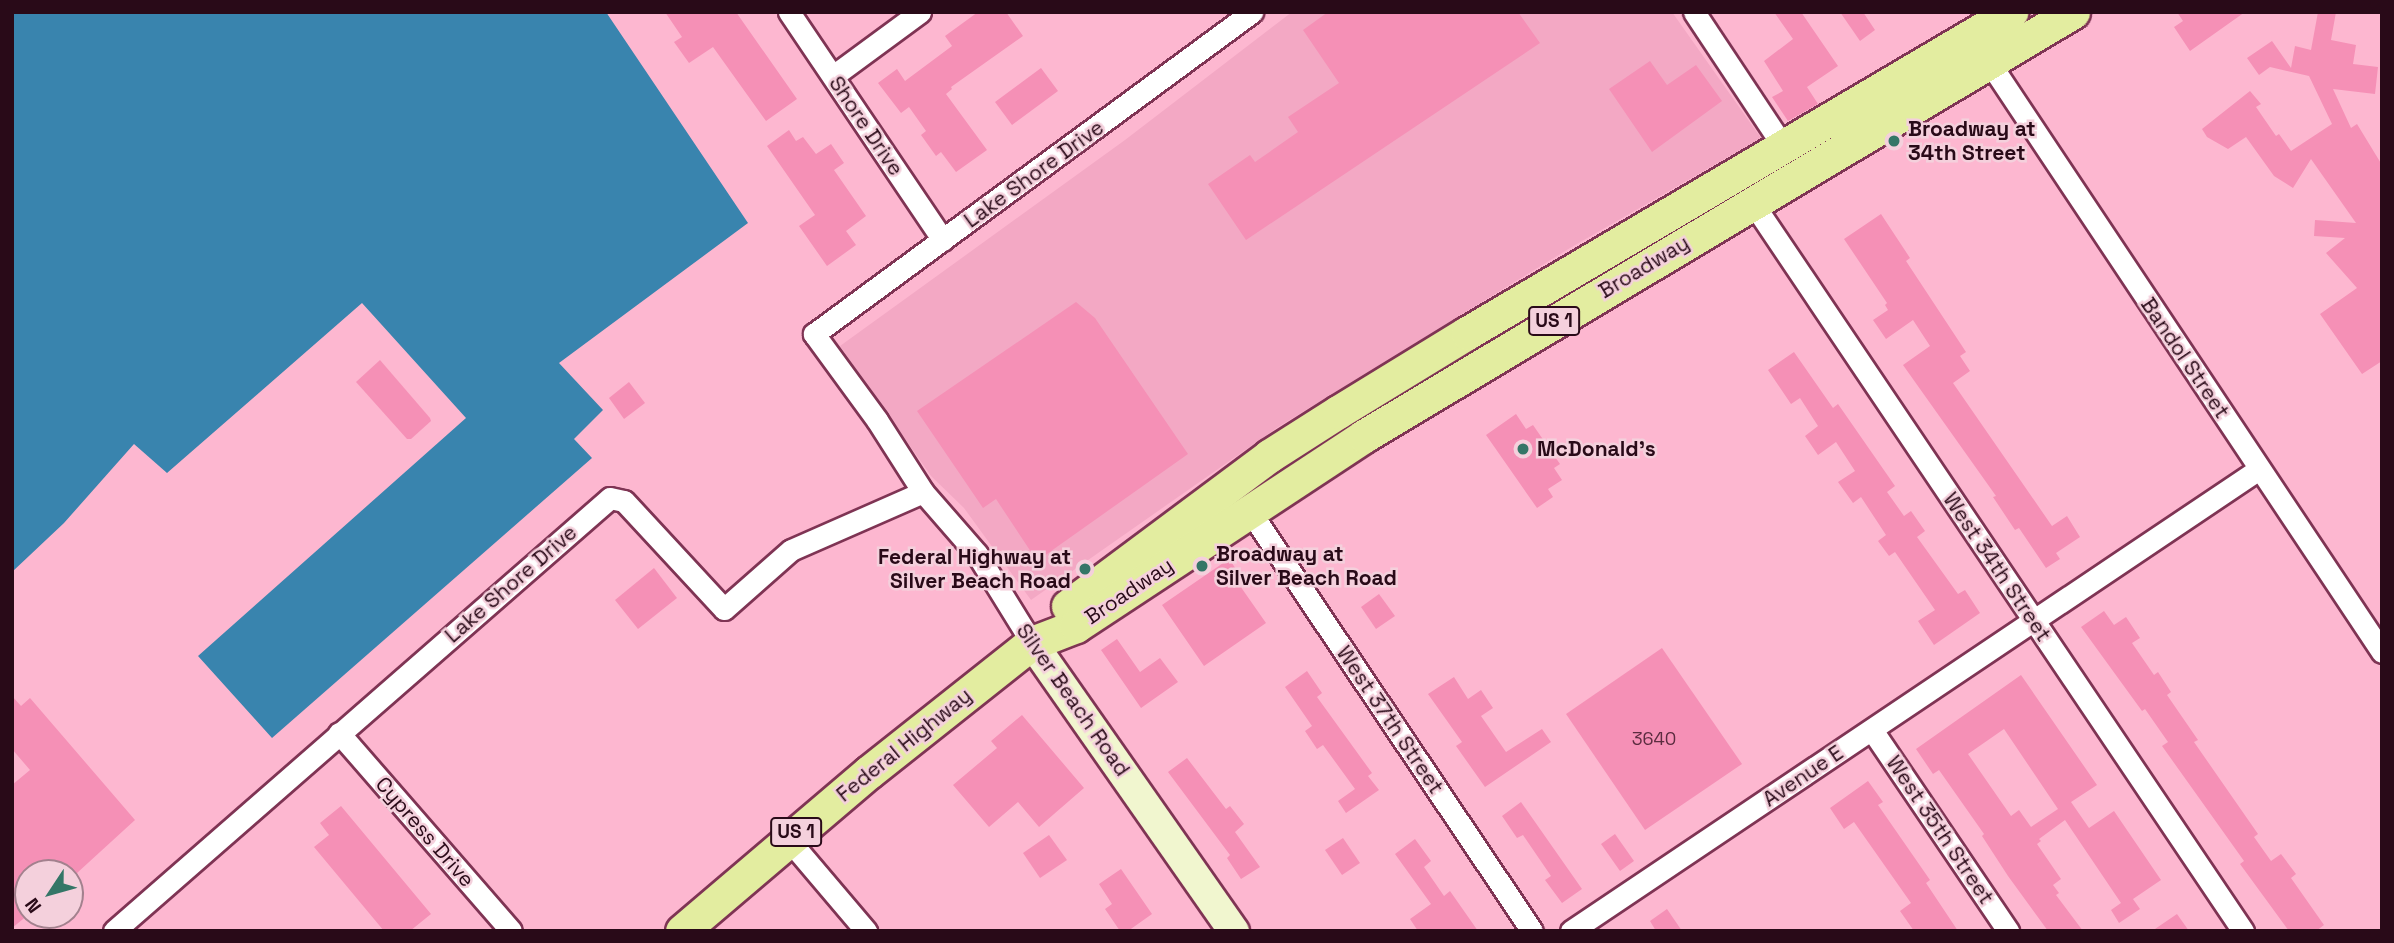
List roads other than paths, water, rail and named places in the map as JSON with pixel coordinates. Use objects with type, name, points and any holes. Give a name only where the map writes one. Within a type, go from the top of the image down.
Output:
[{"type":"main road","name":"Broadway","points":[[1037,640],[1065,608],[1269,456],[1507,310],[2011,12]]},
{"type":"main road","name":"Broadway","points":[[1037,640],[1076,626],[1364,436],[2073,12]]},
{"type":"main road","points":[[1752,202],[1783,146]]},
{"type":"main road","points":[[1364,436],[1364,426],[1373,414],[1501,334],[1508,325],[1507,310]]},
{"type":"main road","name":"Federal Highway","points":[[682,931],[788,839],[1037,640]]},
{"type":"street","name":"Shore Drive","points":[[789,12],[943,240]]},
{"type":"street","points":[[832,76],[920,12]]},
{"type":"street","name":"Lake Shore Drive","points":[[814,334],[1252,12]]},
{"type":"street","points":[[1694,12],[1783,146]]},
{"type":"street","name":"Bandol Street","points":[[1989,62],[2382,652]]},
{"type":"street","name":"West 34th Street","points":[[1752,202],[2243,931]]},
{"type":"street","name":"Silver Beach Road","points":[[814,334],[877,420],[923,492],[977,554],[1234,931]]},
{"type":"street","name":"Avenue E","points":[[1572,931],[2259,469]]},
{"type":"street","name":"Lake Shore Drive","points":[[114,931],[610,498],[624,501],[724,609],[790,550],[923,492]]},
{"type":"street","name":"West 37th Street","points":[[1249,510],[1532,931]]},
{"type":"street","name":"West 35th Street","points":[[1872,730],[2008,931]]},
{"type":"street","name":"Cypress Drive","points":[[340,733],[511,931]]},
{"type":"street","points":[[788,839],[866,931]]},
{"type":"water","points":[[12,12],[606,12],[748,223],[559,363],[603,410],[574,439],[592,458],[272,738],[198,656],[466,418],[362,303],[167,473],[134,444],[64,523],[12,572]]},
{"type":"place","name":"Broadway at 34th Street","points":[[1894,141]]},
{"type":"place","name":"McDonald's","points":[[1523,449]]},
{"type":"place","name":"Broadway at Silver Beach Road","points":[[1202,566]]},
{"type":"place","name":"Federal Highway at Silver Beach Road","points":[[1085,569]]}]
